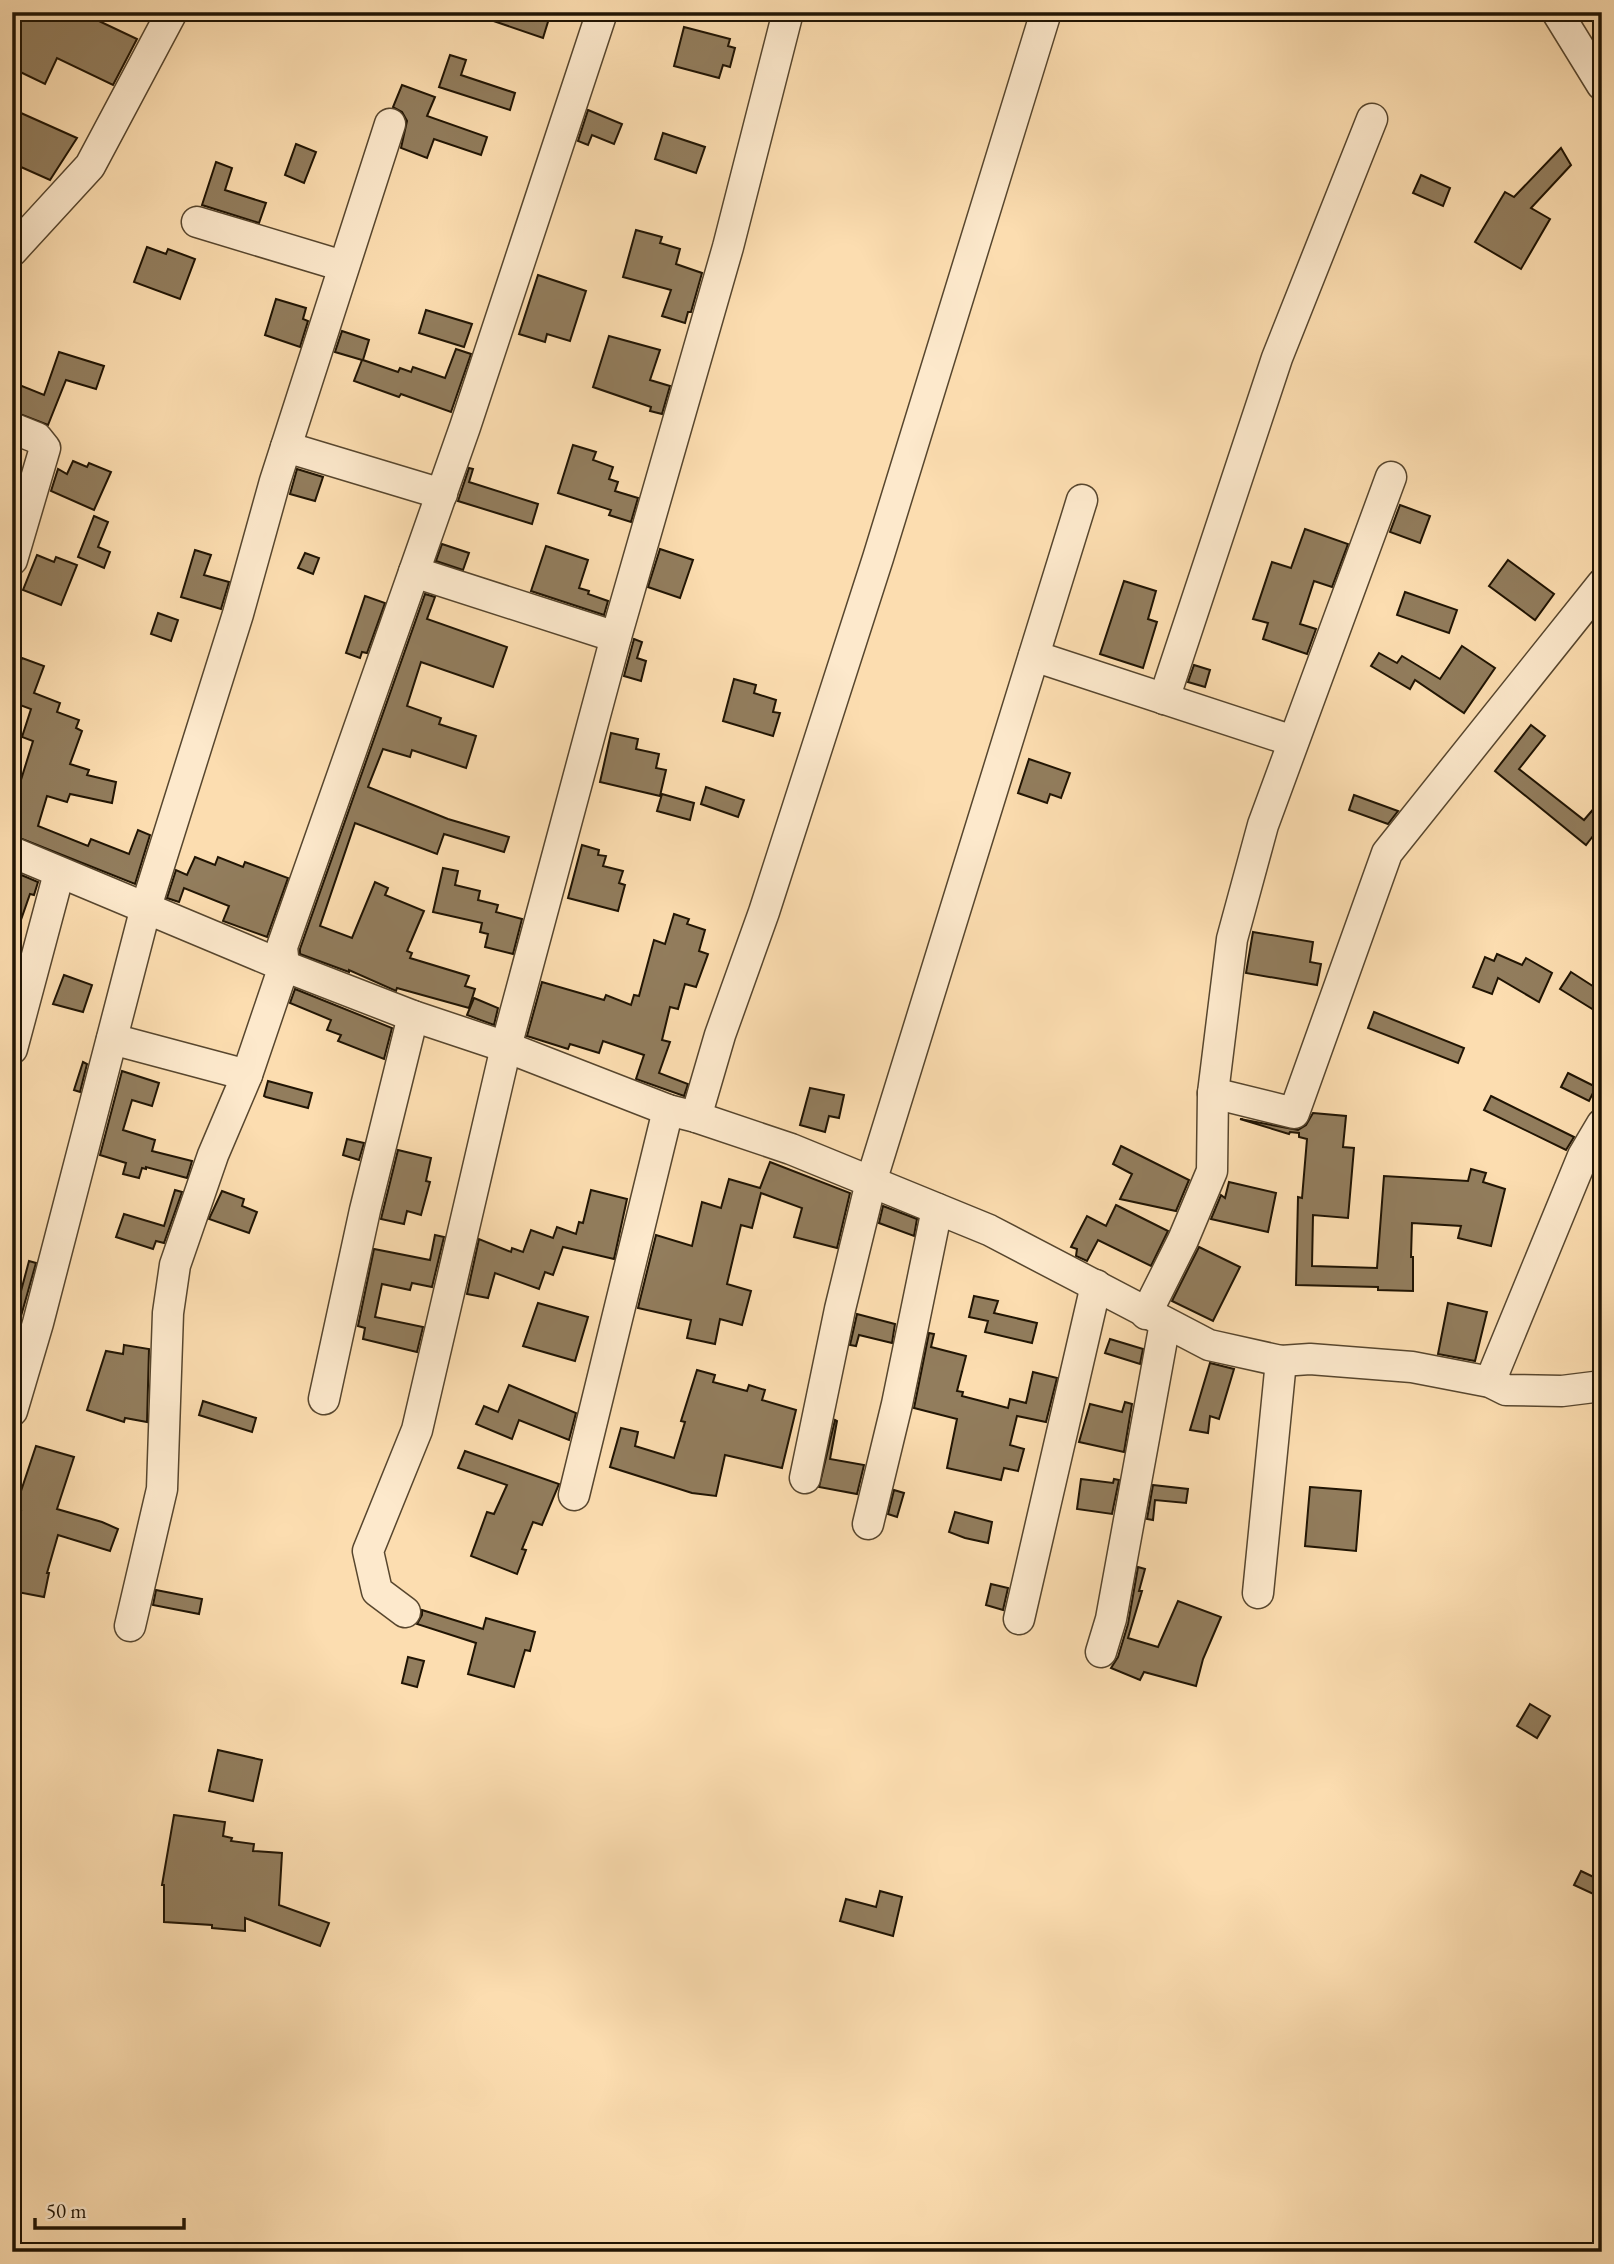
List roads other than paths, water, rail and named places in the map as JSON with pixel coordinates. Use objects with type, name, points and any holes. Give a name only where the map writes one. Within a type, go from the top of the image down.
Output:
[{"type":"street","points":[[12,251],[90,166],[172,12]]},
{"type":"street","points":[[130,1626],[162,1489],[167,1312],[175,1265],[213,1155],[247,1075],[284,966],[282,947],[442,494],[603,12]]},
{"type":"street","points":[[405,1612],[377,1591],[368,1551],[417,1430],[506,1047],[616,637],[728,247],[788,12]]},
{"type":"street","points":[[573,1495],[682,1114],[720,1035],[764,912],[878,558],[1046,12]]},
{"type":"street","points":[[1557,12],[1602,85]]},
{"type":"street","points":[[1164,699],[1277,358],[1372,119]]},
{"type":"street","points":[[12,1411],[38,1323],[146,907],[238,614],[286,447],[390,124]]},
{"type":"street","points":[[197,222],[344,266]]},
{"type":"street","points":[[12,428],[37,439],[45,449],[12,560]]},
{"type":"street","points":[[286,447],[442,494]]},
{"type":"street","points":[[1101,1652],[1111,1619],[1155,1318],[1212,1171],[1213,1093],[1233,939],[1263,825],[1391,477]]},
{"type":"street","points":[[805,1478],[840,1309],[871,1182],[1082,500]]},
{"type":"street","points":[[414,572],[616,637]]},
{"type":"street","points":[[1213,1093],[1294,1113],[1387,853],[1602,584]]},
{"type":"street","points":[[1034,656],[1293,741]]},
{"type":"street","points":[[12,852],[284,966],[413,1016],[506,1047],[682,1114],[791,1149],[989,1230],[1209,1345],[1281,1361],[1310,1359],[1412,1367],[1490,1382],[1507,1390],[1562,1391],[1602,1386]]},
{"type":"street","points":[[12,1049],[59,873]]},
{"type":"street","points":[[324,1399],[365,1210],[413,1016]]},
{"type":"street","points":[[112,1038],[247,1075]]},
{"type":"street","points":[[1490,1382],[1583,1156],[1602,1124]]},
{"type":"street","points":[[868,1524],[897,1404],[937,1209]]},
{"type":"street","points":[[1019,1619],[1096,1285]]},
{"type":"street","points":[[1258,1593],[1281,1361]]}]
